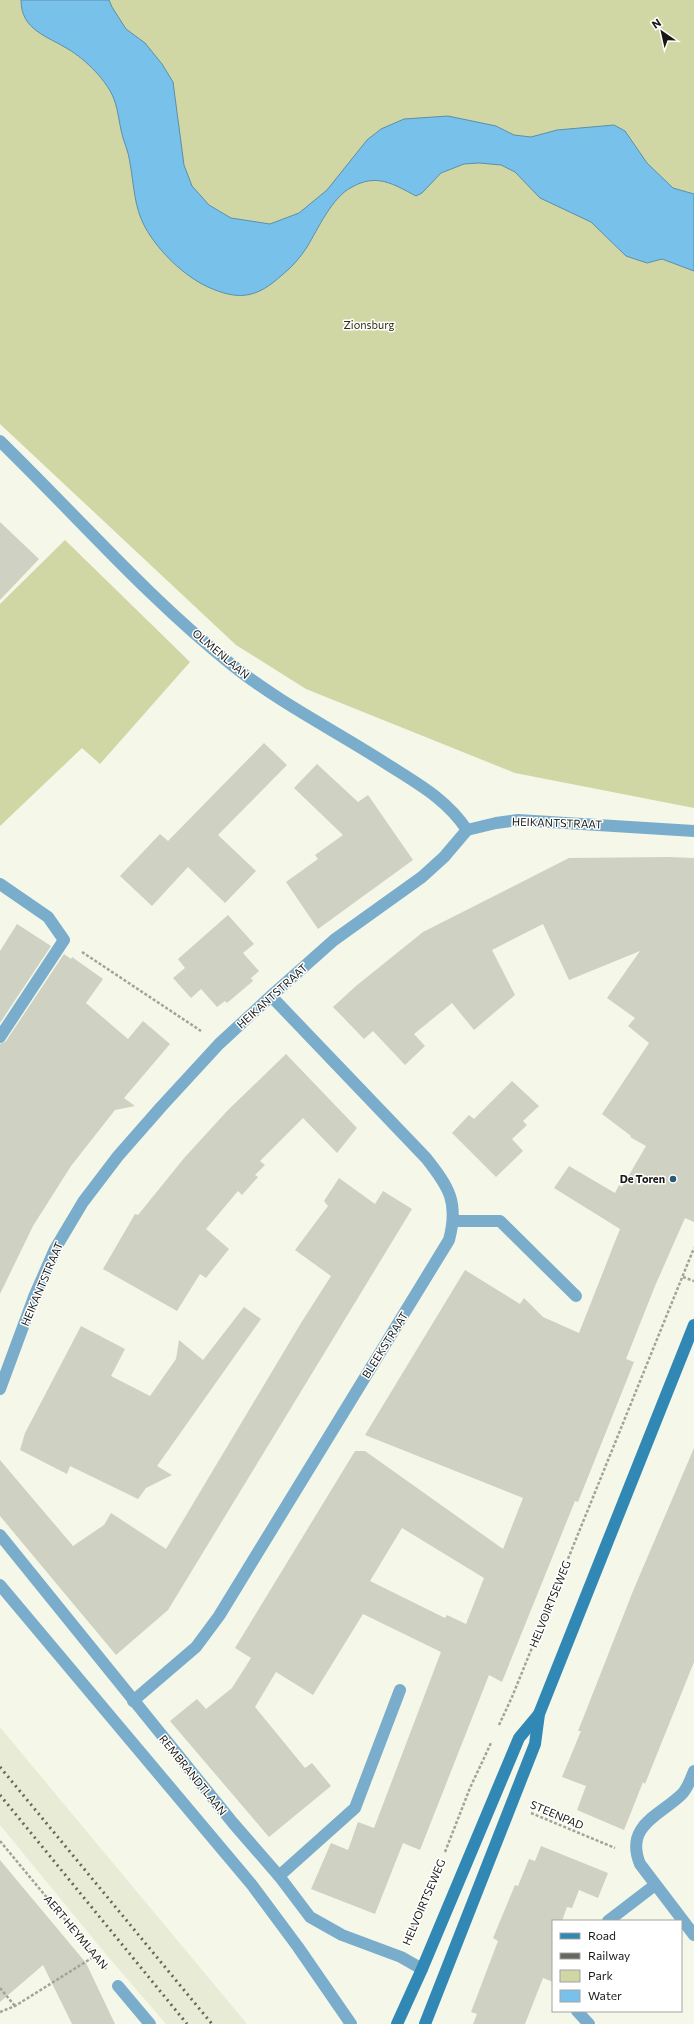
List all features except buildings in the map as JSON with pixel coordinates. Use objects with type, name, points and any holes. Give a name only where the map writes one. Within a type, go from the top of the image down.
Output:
[{"type":"main road","points":[[425,2024],[513,1805],[535,1744],[539,1714],[694,1325]]},
{"type":"main road","points":[[397,2024],[422,1969],[519,1738],[539,1714]]},
{"type":"street","name":"OLMENLAAN","points":[[1,443],[173,613],[232,665],[271,693],[368,751],[445,802],[457,815],[467,830]]},
{"type":"street","name":"HEIKANTSTRAAT","points":[[0,1389],[34,1297],[52,1256],[83,1202],[118,1156],[161,1106],[220,1044],[271,996],[334,940],[422,877],[444,857],[467,830],[496,823],[518,820],[694,831]]},
{"type":"street","points":[[0,884],[48,917],[64,940],[0,1037]]},
{"type":"street","name":"BLEEKSTRAAT","points":[[133,1701],[196,1647],[219,1616],[449,1240],[454,1221],[452,1198],[442,1178],[426,1158],[271,996]]},
{"type":"street","points":[[454,1221],[500,1221],[576,1296]]},
{"type":"street","name":"REMBRANDTLAAN","points":[[0,1535],[133,1701],[233,1823],[279,1876],[310,1917],[342,1935],[401,1957],[422,1969]]},
{"type":"street","points":[[0,1585],[252,1885],[352,2024]]},
{"type":"street","points":[[279,1876],[355,1808],[400,1690]]},
{"type":"street","points":[[694,1771],[684,1793],[644,1823],[636,1839],[637,1858],[655,1885],[694,1935]]},
{"type":"street","points":[[609,1920],[655,1885]]},
{"type":"street","points":[[118,1986],[150,2024]]},
{"type":"street","points":[[578,2012],[589,2024]]},
{"type":"path","points":[[64,940],[220,1044]]},
{"type":"path","name":"HELVOIRTSEWEG","points":[[496,1732],[512,1697],[694,1248]]},
{"type":"path","points":[[683,1277],[694,1281]]},
{"type":"path","name":"HELVOIRTSEWEG","points":[[442,1858],[470,1788],[493,1739]]},
{"type":"path","points":[[470,1788],[493,1798]]},
{"type":"path","name":"STEENPAD","points":[[513,1805],[637,1858]]},
{"type":"path","name":"AERT HEYMLAAN","points":[[0,1841],[118,1986]]},
{"type":"path","name":"HELVOIRTSEWEG","points":[[401,1957],[418,1911],[432,1887]]},
{"type":"path","points":[[0,2012],[15,2006],[95,1956]]},
{"type":"path","points":[[0,1988],[15,2006]]},
{"type":"shaded area","points":[[0,1727],[247,2024],[166,2024],[105,1953],[0,1825]]},
{"type":"green space","name":"Zionsburg","points":[[0,0],[694,0],[694,808],[515,773],[306,689],[236,645],[0,424]]},
{"type":"green space","points":[[65,540],[190,662],[100,764],[82,748],[0,826],[0,604]]},
{"type":"water","points":[[21,0],[109,0],[126,29],[145,43],[162,64],[173,82],[184,165],[192,186],[209,205],[231,218],[270,224],[299,213],[327,190],[367,140],[381,129],[404,119],[448,116],[496,126],[514,135],[531,137],[557,130],[614,125],[625,131],[647,163],[673,188],[694,194],[694,271],[662,259],[647,263],[626,256],[591,222],[540,198],[515,172],[501,165],[479,163],[464,164],[441,173],[422,193],[416,196],[385,182],[369,181],[352,187],[338,198],[326,214],[302,255],[273,283],[256,293],[247,295],[229,294],[208,287],[181,270],[164,254],[150,236],[141,219],[136,204],[129,159],[116,105],[108,87],[96,72],[75,53],[44,36],[30,25],[22,10]]},
{"type":"railway","points":[[0,1767],[212,2024]]},
{"type":"railway","points":[[0,1795],[187,2024]]},
{"type":"place","name":"De Toren","points":[[673,1179]]}]
